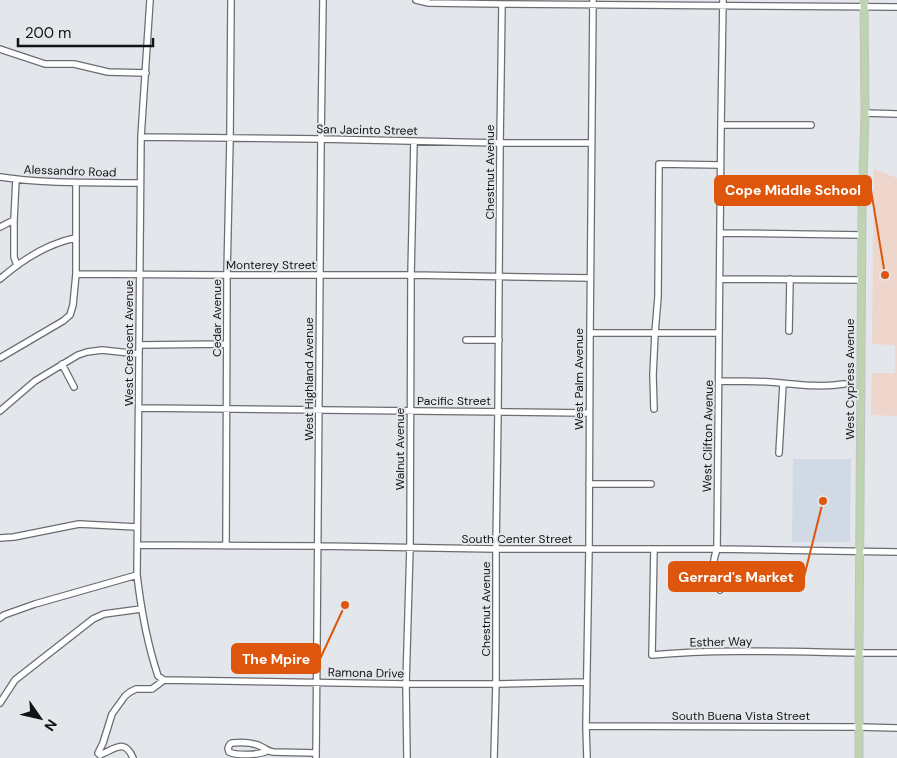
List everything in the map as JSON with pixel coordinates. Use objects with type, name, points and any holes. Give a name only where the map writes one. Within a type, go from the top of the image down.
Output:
[{"type":"main road","name":"West Cypress Avenue","points":[[859,758],[862,235],[865,113],[864,3]]},
{"type":"street","name":"West Crescent Avenue","points":[[150,0],[141,137],[137,575],[141,609],[148,641],[158,676],[164,680]]},
{"type":"street","name":"Cedar Avenue","points":[[226,546],[230,0]]},
{"type":"street","name":"West Highland Avenue","points":[[316,755],[316,597],[324,0]]},
{"type":"street","points":[[416,0],[502,4],[593,2],[864,3],[897,7]]},
{"type":"street","name":"West Palm Avenue","points":[[587,758],[586,682],[589,549],[593,2]]},
{"type":"street","points":[[723,3],[720,233],[862,235]]},
{"type":"street","name":"Chestnut Avenue","points":[[494,758],[502,4]]},
{"type":"street","points":[[0,48],[45,64],[74,64],[108,72],[146,73]]},
{"type":"street","points":[[865,113],[897,114]]},
{"type":"street","points":[[721,125],[811,125]]},
{"type":"street","name":"San Jacinto Street","points":[[141,137],[591,143]]},
{"type":"street","name":"Walnut Avenue","points":[[407,758],[406,684],[410,547],[411,275],[414,141]]},
{"type":"street","points":[[654,409],[653,376],[658,297],[659,164],[720,165]]},
{"type":"street","name":"Alessandro Road","points":[[0,176],[16,179],[76,183],[140,183]]},
{"type":"street","points":[[16,179],[14,257],[17,265]]},
{"type":"street","points":[[720,182],[863,184]]},
{"type":"street","points":[[0,358],[63,322],[70,315],[73,305],[76,274],[76,183]]},
{"type":"street","points":[[0,227],[14,220]]},
{"type":"street","name":"West Clifton Avenue","points":[[720,233],[717,549],[713,572],[716,585],[720,590]]},
{"type":"street","points":[[0,278],[17,265],[46,248],[75,238]]},
{"type":"street","name":"Monterey Street","points":[[76,274],[411,275],[590,278]]},
{"type":"street","points":[[720,279],[862,280]]},
{"type":"street","points":[[789,331],[790,279]]},
{"type":"street","points":[[590,333],[719,333]]},
{"type":"street","points":[[466,340],[499,340]]},
{"type":"street","points":[[139,345],[227,344]]},
{"type":"street","points":[[0,411],[35,381],[78,355],[102,350],[139,354]]},
{"type":"street","points":[[62,364],[74,387]]},
{"type":"street","points":[[719,381],[831,386],[844,384]]},
{"type":"street","points":[[779,453],[783,384]]},
{"type":"street","name":"Pacific Street","points":[[138,408],[589,413]]},
{"type":"street","points":[[589,484],[651,484]]},
{"type":"street","points":[[0,538],[79,524],[137,527]]},
{"type":"street","name":"South Center Street","points":[[138,546],[717,549],[897,552]]},
{"type":"street","name":"Esther Way","points":[[654,549],[652,655],[720,652],[897,653]]},
{"type":"street","points":[[0,618],[35,604],[137,575]]},
{"type":"street","points":[[0,703],[15,680],[93,619],[104,614],[141,609]]},
{"type":"street","name":"Ramona Drive","points":[[133,758],[129,750],[124,746],[118,746],[100,755],[98,754],[106,737],[112,714],[125,696],[133,690],[155,688],[164,680],[406,684],[586,682]]},
{"type":"street","name":"South Buena Vista Street","points":[[586,726],[897,728]]},
{"type":"street","points":[[271,753],[262,746],[251,743],[232,743],[228,748],[229,752],[233,754],[316,755]]},
{"type":"shaded area","points":[[874,169],[897,178],[897,416],[871,415],[872,373],[895,373],[895,345],[872,344]]},
{"type":"shaded area","points":[[793,459],[851,459],[850,542],[792,542]]},
{"type":"place","name":"Cope Middle School","points":[[885,275]]},
{"type":"place","name":"Gerrard's Market","points":[[823,501]]},
{"type":"place","name":"The Mpire","points":[[345,605]]}]
